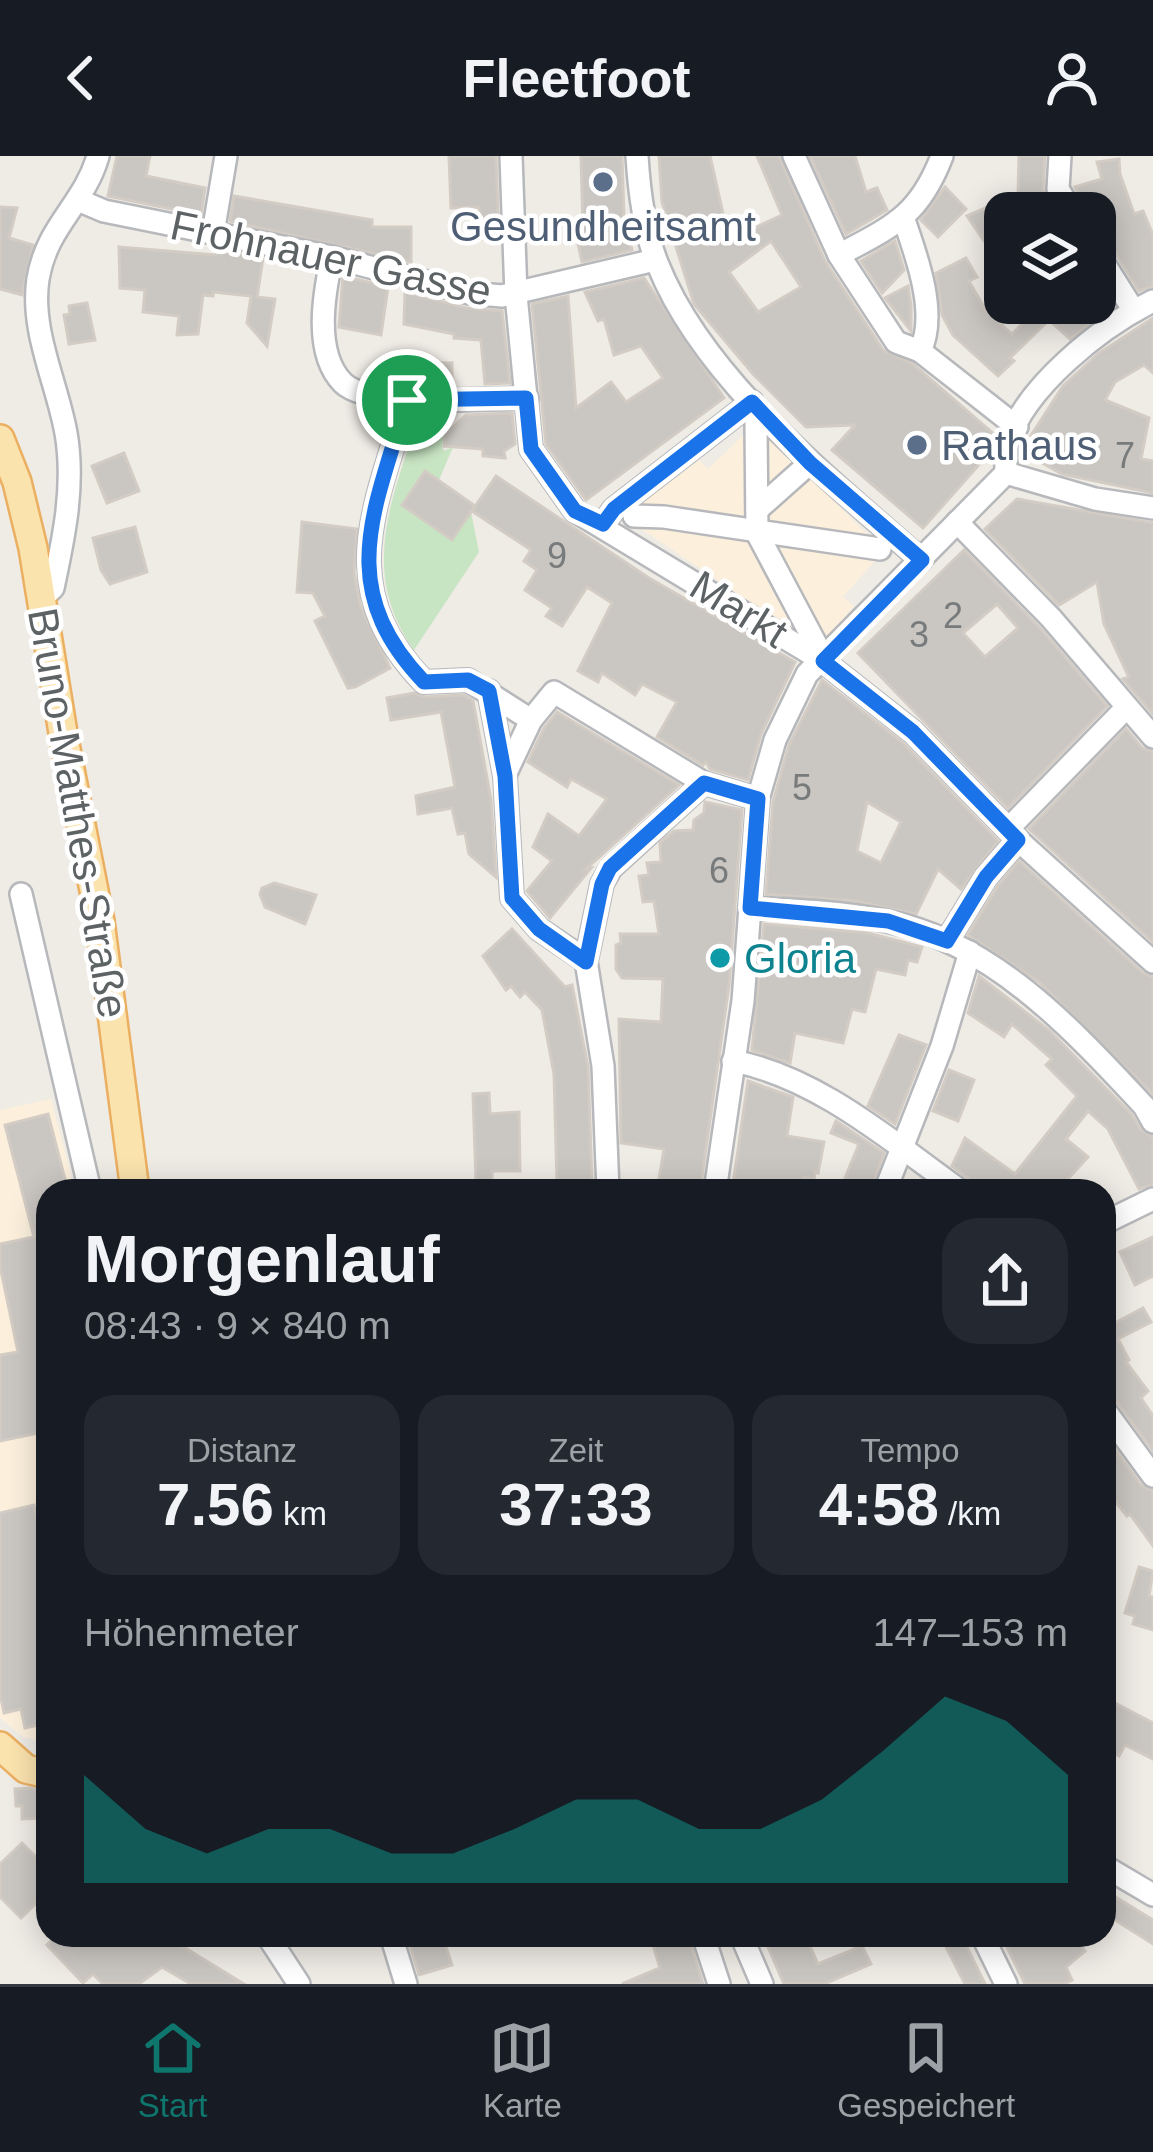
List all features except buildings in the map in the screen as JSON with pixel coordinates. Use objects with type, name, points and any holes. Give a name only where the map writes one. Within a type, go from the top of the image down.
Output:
[{"type":"main road","name":"Bruno-Matthes-Straße","points":[[0,439],[17,482],[100,921],[133,1179]]},
{"type":"main road","points":[[5,1750],[36,1755]]},
{"type":"main road","points":[[5,1750],[26,1769],[36,1771]]},
{"type":"street","points":[[41,599],[52,588],[71,481],[66,432],[38,314],[38,281],[49,240],[84,192],[98,156]]},
{"type":"street","points":[[212,233],[226,156]]},
{"type":"street","points":[[332,257],[322,321],[340,380],[350,388],[407,400],[526,398],[516,295],[512,156]]},
{"type":"street","points":[[637,156],[655,260],[672,297],[754,413],[922,560]]},
{"type":"street","points":[[794,156],[839,255],[896,342],[920,351],[1012,436]]},
{"type":"street","points":[[839,255],[904,220],[929,190],[942,156]]},
{"type":"street","points":[[1060,156],[1060,192]]},
{"type":"street","name":"Frohnauer Gasse","points":[[84,192],[104,211],[332,257],[469,293],[516,295],[655,260]]},
{"type":"street","points":[[904,220],[916,256],[928,326],[920,351]]},
{"type":"street","points":[[1116,274],[1143,306],[1090,342],[1029,399],[1012,436],[1006,473],[1095,499],[1153,508]]},
{"type":"street","name":"Markt","points":[[526,398],[531,449],[575,511],[820,654]]},
{"type":"street","points":[[407,400],[373,518],[366,570],[372,603],[399,656],[424,682],[468,680],[531,720]]},
{"type":"street","points":[[603,524],[614,509],[754,413]]},
{"type":"street","name":"Markt","points":[[754,413],[757,521],[820,654]]},
{"type":"street","points":[[757,521],[802,470]]},
{"type":"street","name":"Markt","points":[[820,654],[922,560],[1006,473]]},
{"type":"street","name":"Markt","points":[[641,525],[664,517],[757,521],[880,549]]},
{"type":"street","points":[[957,522],[1051,618],[1153,737]]},
{"type":"street","points":[[717,1179],[750,908],[758,799],[792,700],[820,654],[913,732],[1013,834],[1153,962]]},
{"type":"street","points":[[489,691],[505,776],[512,898],[539,929],[586,962]]},
{"type":"street","points":[[505,776],[531,720],[554,692],[704,783],[758,799]]},
{"type":"street","points":[[947,941],[1013,834],[1126,709]]},
{"type":"street","points":[[608,1179],[603,1066],[586,962],[602,884],[610,868],[704,783]]},
{"type":"street","points":[[21,894],[87,1179]]},
{"type":"street","points":[[750,908],[888,921],[970,952],[1064,1020],[1144,1106],[1153,1122]]},
{"type":"street","points":[[890,1179],[942,1046],[970,952]]},
{"type":"street","points":[[733,1061],[768,1068],[802,1084],[945,1179]]},
{"type":"street","points":[[1116,1217],[1153,1199]]},
{"type":"street","points":[[1116,1425],[1153,1476]]},
{"type":"street","points":[[1116,1873],[1153,1895]]},
{"type":"street","points":[[275,1947],[299,1984]]},
{"type":"street","points":[[395,1947],[406,1984]]},
{"type":"street","points":[[708,1947],[719,1984]]},
{"type":"street","points":[[746,1947],[762,1984]]},
{"type":"street","points":[[988,1947],[1006,1984]]},
{"type":"shaded area","points":[[756,423],[879,546],[880,555],[843,597],[854,606],[818,648],[637,526],[636,504],[696,457],[708,469]]},
{"type":"shaded area","points":[[51,1099],[72,1179],[36,1179],[36,1740],[23,1737],[0,1718],[0,1110]]},
{"type":"green space","points":[[422,407],[447,408],[442,447],[444,451],[453,447],[439,480],[425,472],[402,505],[452,539],[471,512],[479,552],[414,650],[387,590],[384,560],[392,500]]},
{"type":"place","name":"Gesundheitsamt","points":[[603,182]]},
{"type":"place","name":"Rathaus","points":[[917,445]]},
{"type":"place","name":"Gloria","points":[[720,958]]},
{"type":"route","points":[[526,398],[531,449],[575,511],[603,524],[614,509],[752,402],[810,463],[922,560],[823,661],[913,732],[1018,840],[986,877],[947,941],[888,921],[750,908],[758,799],[704,783],[610,868],[602,884],[586,962],[539,929],[512,898],[505,776],[489,691],[468,680],[424,682],[399,656],[372,603],[366,570],[373,518],[407,400],[526,398]]}]
